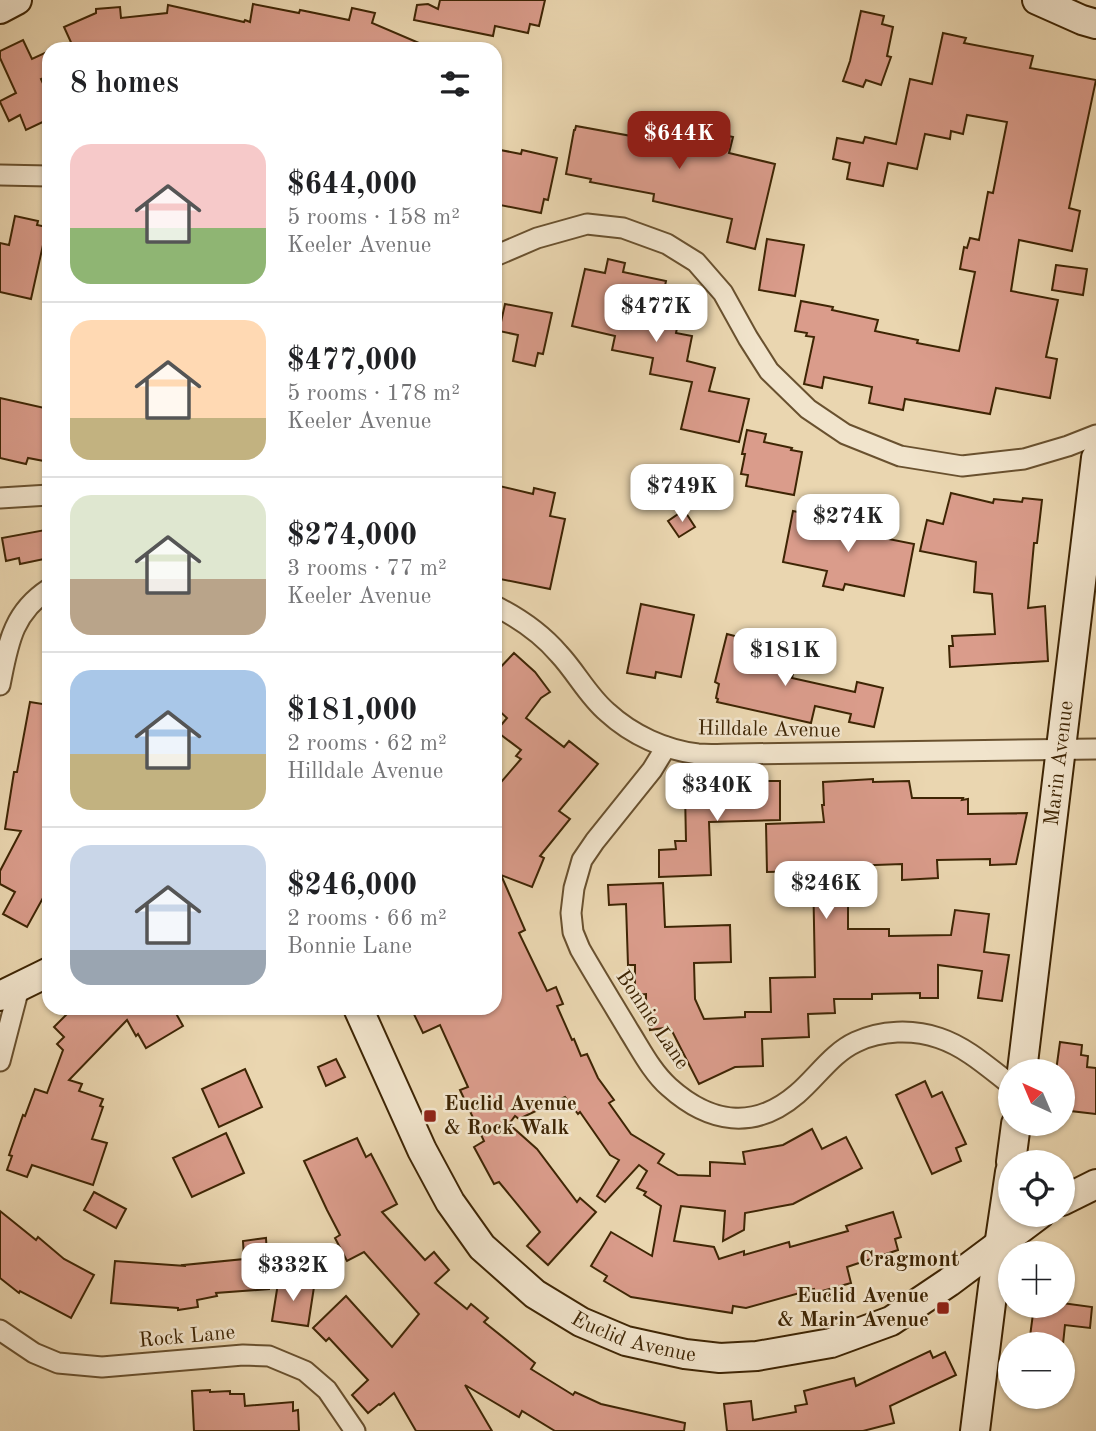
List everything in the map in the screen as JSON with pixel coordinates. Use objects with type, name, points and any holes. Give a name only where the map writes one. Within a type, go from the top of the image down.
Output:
[{"type":"street","points":[[0,9],[17,0]]},
{"type":"street","points":[[1037,0],[1096,24]]},
{"type":"street","points":[[0,175],[42,176]]},
{"type":"street","points":[[502,254],[537,238],[587,224],[624,228],[667,244],[696,262],[723,293],[769,371],[807,409],[845,434],[900,456],[962,466],[1024,459],[1096,435]]},
{"type":"street","name":"Marin Avenue","points":[[1023,1059],[1096,458]]},
{"type":"street","points":[[0,498],[42,495]]},
{"type":"street","points":[[0,685],[9,641],[22,614],[42,593]]},
{"type":"street","name":"Hilldale Avenue","points":[[502,610],[542,636],[560,654],[605,711],[631,731],[666,747],[699,754],[1096,749]]},
{"type":"street","name":"Bonnie Lane","points":[[666,747],[652,771],[582,860],[574,888],[571,913],[573,932],[580,949],[648,1062],[667,1086],[692,1105],[717,1117],[746,1119],[778,1108],[798,1093],[831,1059],[855,1042],[882,1034],[914,1032],[959,1046],[998,1075]]},
{"type":"street","points":[[0,1061],[9,992],[42,976]]},
{"type":"street","name":"Euclid Avenue","points":[[361,1015],[422,1150],[450,1202],[482,1247],[535,1294],[581,1322],[626,1341],[685,1354],[720,1358],[757,1356],[831,1343],[891,1321],[998,1246]]},
{"type":"street","points":[[1075,1194],[1096,1184]]},
{"type":"street","name":"Euclid Avenue","points":[[1004,1241],[1023,1227]]},
{"type":"street","points":[[975,1431],[998,1253]]},
{"type":"street","name":"Rock Lane","points":[[0,1330],[34,1353],[58,1363],[102,1367],[243,1355],[269,1356],[305,1371],[320,1383],[355,1431]]},
{"type":"building","points":[[440,0],[545,0],[539,26],[530,24],[528,33],[495,26],[493,36],[414,20],[417,5],[428,4],[438,9]]},
{"type":"building","points":[[253,4],[349,20],[352,8],[375,13],[372,23],[417,42],[71,42],[64,27],[96,13],[96,9],[120,7],[121,18],[167,13],[168,5],[250,22]]},
{"type":"building","points":[[861,11],[884,16],[882,24],[893,27],[887,56],[891,57],[881,85],[866,80],[863,87],[843,81]]},
{"type":"building","points":[[943,33],[966,38],[964,43],[1033,56],[1030,68],[1096,80],[1069,208],[1080,211],[1072,251],[1019,240],[1011,291],[1058,300],[1046,357],[1057,359],[1050,398],[996,388],[990,414],[905,399],[903,410],[869,403],[872,387],[824,377],[822,388],[804,384],[814,337],[795,331],[801,301],[878,320],[875,331],[959,351],[975,272],[960,269],[964,247],[967,248],[970,238],[979,240],[988,192],[993,193],[1007,122],[967,115],[963,134],[951,131],[950,139],[925,134],[917,169],[888,163],[883,186],[847,179],[850,163],[833,159],[837,138],[863,143],[865,137],[896,144],[910,79],[932,84]]},
{"type":"building","points":[[23,40],[32,59],[42,54],[42,122],[26,130],[20,115],[9,121],[0,102],[16,93],[0,58],[0,51]]},
{"type":"building","points":[[666,116],[716,127],[715,133],[733,137],[729,153],[775,164],[755,249],[727,242],[732,219],[653,201],[654,194],[590,182],[591,179],[566,174],[576,126],[637,137],[641,118],[664,123]]},
{"type":"building","points":[[502,150],[521,154],[522,150],[557,158],[548,200],[544,199],[541,213],[502,205]]},
{"type":"building","points":[[15,216],[38,221],[37,225],[42,226],[42,250],[31,299],[0,292],[0,243],[9,245]]},
{"type":"building","points":[[767,239],[804,245],[795,296],[759,290]]},
{"type":"building","points":[[608,259],[625,263],[623,272],[666,281],[660,310],[680,314],[676,333],[692,336],[687,361],[715,368],[709,391],[749,399],[739,442],[681,429],[692,382],[650,374],[653,358],[612,350],[615,336],[572,326],[585,269],[605,273]]},
{"type":"building","points":[[1056,265],[1087,269],[1083,295],[1052,290]]},
{"type":"building","points":[[505,304],[552,313],[543,354],[538,353],[535,366],[513,361],[518,335],[502,332]]},
{"type":"building","points":[[0,398],[42,407],[42,461],[28,458],[26,464],[0,458]]},
{"type":"building","points":[[747,430],[766,434],[764,442],[802,452],[794,495],[746,486],[748,475],[741,474]]},
{"type":"building","points":[[502,487],[533,494],[534,488],[555,493],[550,516],[565,519],[550,589],[502,579]]},
{"type":"building","points":[[951,493],[993,503],[994,499],[1022,502],[1023,498],[1042,500],[1037,543],[1034,543],[1028,608],[1045,606],[1048,661],[950,667],[949,646],[953,646],[952,636],[995,634],[992,594],[974,592],[976,562],[920,551],[927,520],[943,524]]},
{"type":"building","points":[[684,510],[695,527],[679,537],[668,521]]},
{"type":"building","points":[[793,511],[860,525],[858,533],[914,544],[904,596],[845,584],[843,590],[823,586],[827,571],[783,562]]},
{"type":"building","points":[[42,531],[42,559],[20,564],[19,558],[6,561],[2,538]]},
{"type":"building","points":[[641,604],[694,615],[681,677],[656,672],[655,678],[627,673]]},
{"type":"building","points":[[727,634],[758,642],[755,656],[795,665],[792,678],[855,692],[857,682],[883,688],[874,727],[849,722],[851,714],[815,706],[811,723],[717,702],[719,684],[715,682]]},
{"type":"building","points":[[514,653],[535,672],[550,692],[541,698],[526,718],[564,747],[569,741],[598,764],[559,811],[570,819],[540,856],[544,858],[532,887],[502,875],[502,781],[521,759],[516,756],[521,750],[502,736],[502,724],[507,718],[502,713],[502,666]]},
{"type":"building","points":[[30,702],[42,704],[42,900],[27,927],[3,914],[15,892],[0,884],[0,871],[21,831],[5,829],[14,772],[17,772]]},
{"type":"building","points":[[873,779],[873,782],[909,781],[912,798],[968,799],[968,814],[1027,813],[1016,864],[990,865],[990,859],[937,860],[938,878],[902,880],[902,864],[848,866],[848,929],[889,929],[889,936],[951,935],[955,910],[989,914],[984,952],[1009,955],[1002,1001],[978,998],[982,971],[938,965],[938,998],[920,998],[920,993],[872,994],[872,999],[834,999],[835,1013],[808,1014],[809,1037],[762,1039],[763,1066],[735,1067],[699,1084],[670,1027],[650,1030],[646,994],[635,995],[635,965],[628,965],[626,904],[609,905],[608,885],[663,883],[665,927],[730,925],[731,962],[694,963],[695,999],[704,1019],[745,1017],[745,1012],[771,1012],[770,978],[815,977],[813,871],[767,872],[766,824],[824,822],[823,782]]},
{"type":"building","points":[[738,781],[780,781],[780,820],[709,822],[711,875],[659,877],[659,850],[676,849],[675,841],[686,841],[685,792],[729,792],[729,787],[738,787]]},
{"type":"building","points":[[502,877],[525,930],[519,933],[547,991],[556,987],[563,1004],[557,1006],[572,1040],[574,1039],[581,1056],[587,1054],[598,1078],[614,1100],[609,1103],[631,1134],[664,1154],[658,1163],[678,1175],[710,1176],[710,1162],[745,1164],[743,1152],[783,1145],[812,1129],[822,1149],[846,1137],[862,1168],[793,1204],[745,1213],[744,1230],[723,1241],[725,1211],[681,1206],[674,1241],[714,1247],[719,1259],[789,1242],[790,1247],[848,1231],[846,1226],[893,1212],[901,1237],[895,1239],[898,1250],[847,1267],[851,1283],[815,1293],[814,1289],[746,1308],[733,1306],[732,1313],[631,1297],[604,1281],[607,1276],[591,1266],[611,1232],[652,1256],[661,1206],[644,1195],[646,1192],[637,1188],[647,1171],[639,1165],[605,1202],[597,1196],[619,1160],[610,1155],[580,1112],[578,1114],[565,1097],[519,1119],[515,1116],[509,1124],[537,1149],[577,1202],[580,1198],[596,1212],[548,1265],[527,1246],[540,1232],[499,1182],[494,1184],[474,1147],[484,1141],[460,1090],[468,1087],[440,1025],[423,1033],[414,1015],[502,1015]]},
{"type":"building","points":[[66,1015],[177,1015],[183,1026],[146,1048],[127,1020],[69,1080],[82,1084],[79,1091],[103,1099],[100,1106],[103,1107],[92,1139],[107,1143],[93,1185],[32,1165],[27,1177],[7,1170],[12,1156],[9,1155],[35,1089],[47,1093],[63,1050],[57,1044],[64,1037],[54,1027]]},
{"type":"building","points":[[1060,1042],[1082,1045],[1081,1055],[1088,1056],[1087,1067],[1096,1068],[1096,1114],[1075,1112],[1075,1059],[1058,1059]]},
{"type":"building","points":[[336,1059],[345,1077],[326,1086],[318,1067]]},
{"type":"building","points":[[245,1069],[262,1107],[219,1127],[202,1089]]},
{"type":"building","points":[[925,1081],[932,1097],[942,1092],[966,1144],[956,1148],[961,1161],[932,1174],[896,1095]]},
{"type":"building","points":[[226,1133],[244,1173],[192,1197],[173,1158]]},
{"type":"building","points":[[357,1138],[366,1157],[371,1154],[397,1204],[382,1212],[425,1260],[434,1252],[449,1270],[435,1283],[467,1309],[471,1304],[488,1318],[484,1322],[535,1363],[531,1369],[573,1395],[575,1392],[601,1404],[685,1423],[684,1431],[555,1431],[522,1411],[519,1417],[465,1385],[492,1431],[416,1431],[394,1393],[368,1413],[352,1395],[368,1380],[329,1338],[326,1341],[313,1328],[346,1296],[392,1347],[419,1314],[364,1252],[347,1261],[335,1238],[340,1235],[304,1161]]},
{"type":"building","points":[[94,1192],[126,1209],[116,1228],[84,1210]]},
{"type":"building","points":[[0,1211],[36,1240],[38,1237],[64,1259],[94,1275],[71,1318],[20,1291],[19,1293],[0,1278]]},
{"type":"building","points":[[266,1238],[269,1289],[216,1293],[217,1296],[197,1300],[198,1307],[178,1310],[111,1303],[115,1261],[186,1266],[184,1265],[244,1259],[243,1241]]},
{"type":"building","points":[[279,1277],[314,1287],[308,1326],[272,1321]]},
{"type":"building","points":[[1075,1305],[1092,1307],[1090,1328],[1065,1325],[1064,1332],[1031,1332],[1032,1318],[1075,1318]]},
{"type":"building","points":[[930,1351],[933,1358],[945,1352],[956,1375],[890,1406],[894,1423],[863,1431],[727,1431],[724,1404],[751,1401],[753,1420],[796,1412],[795,1406],[807,1404],[804,1391],[854,1378],[856,1386]]},
{"type":"building","points":[[192,1391],[244,1394],[245,1406],[293,1402],[293,1411],[298,1410],[299,1431],[194,1431]]},
{"type":"place","name":"Euclid Avenue & Rock Walk","points":[[430,1116]]},
{"type":"place","name":"Euclid Avenue & Marin Avenue","points":[[943,1308]]},
{"type":"district","name":"Cragmont","points":[[909,1259]]}]
